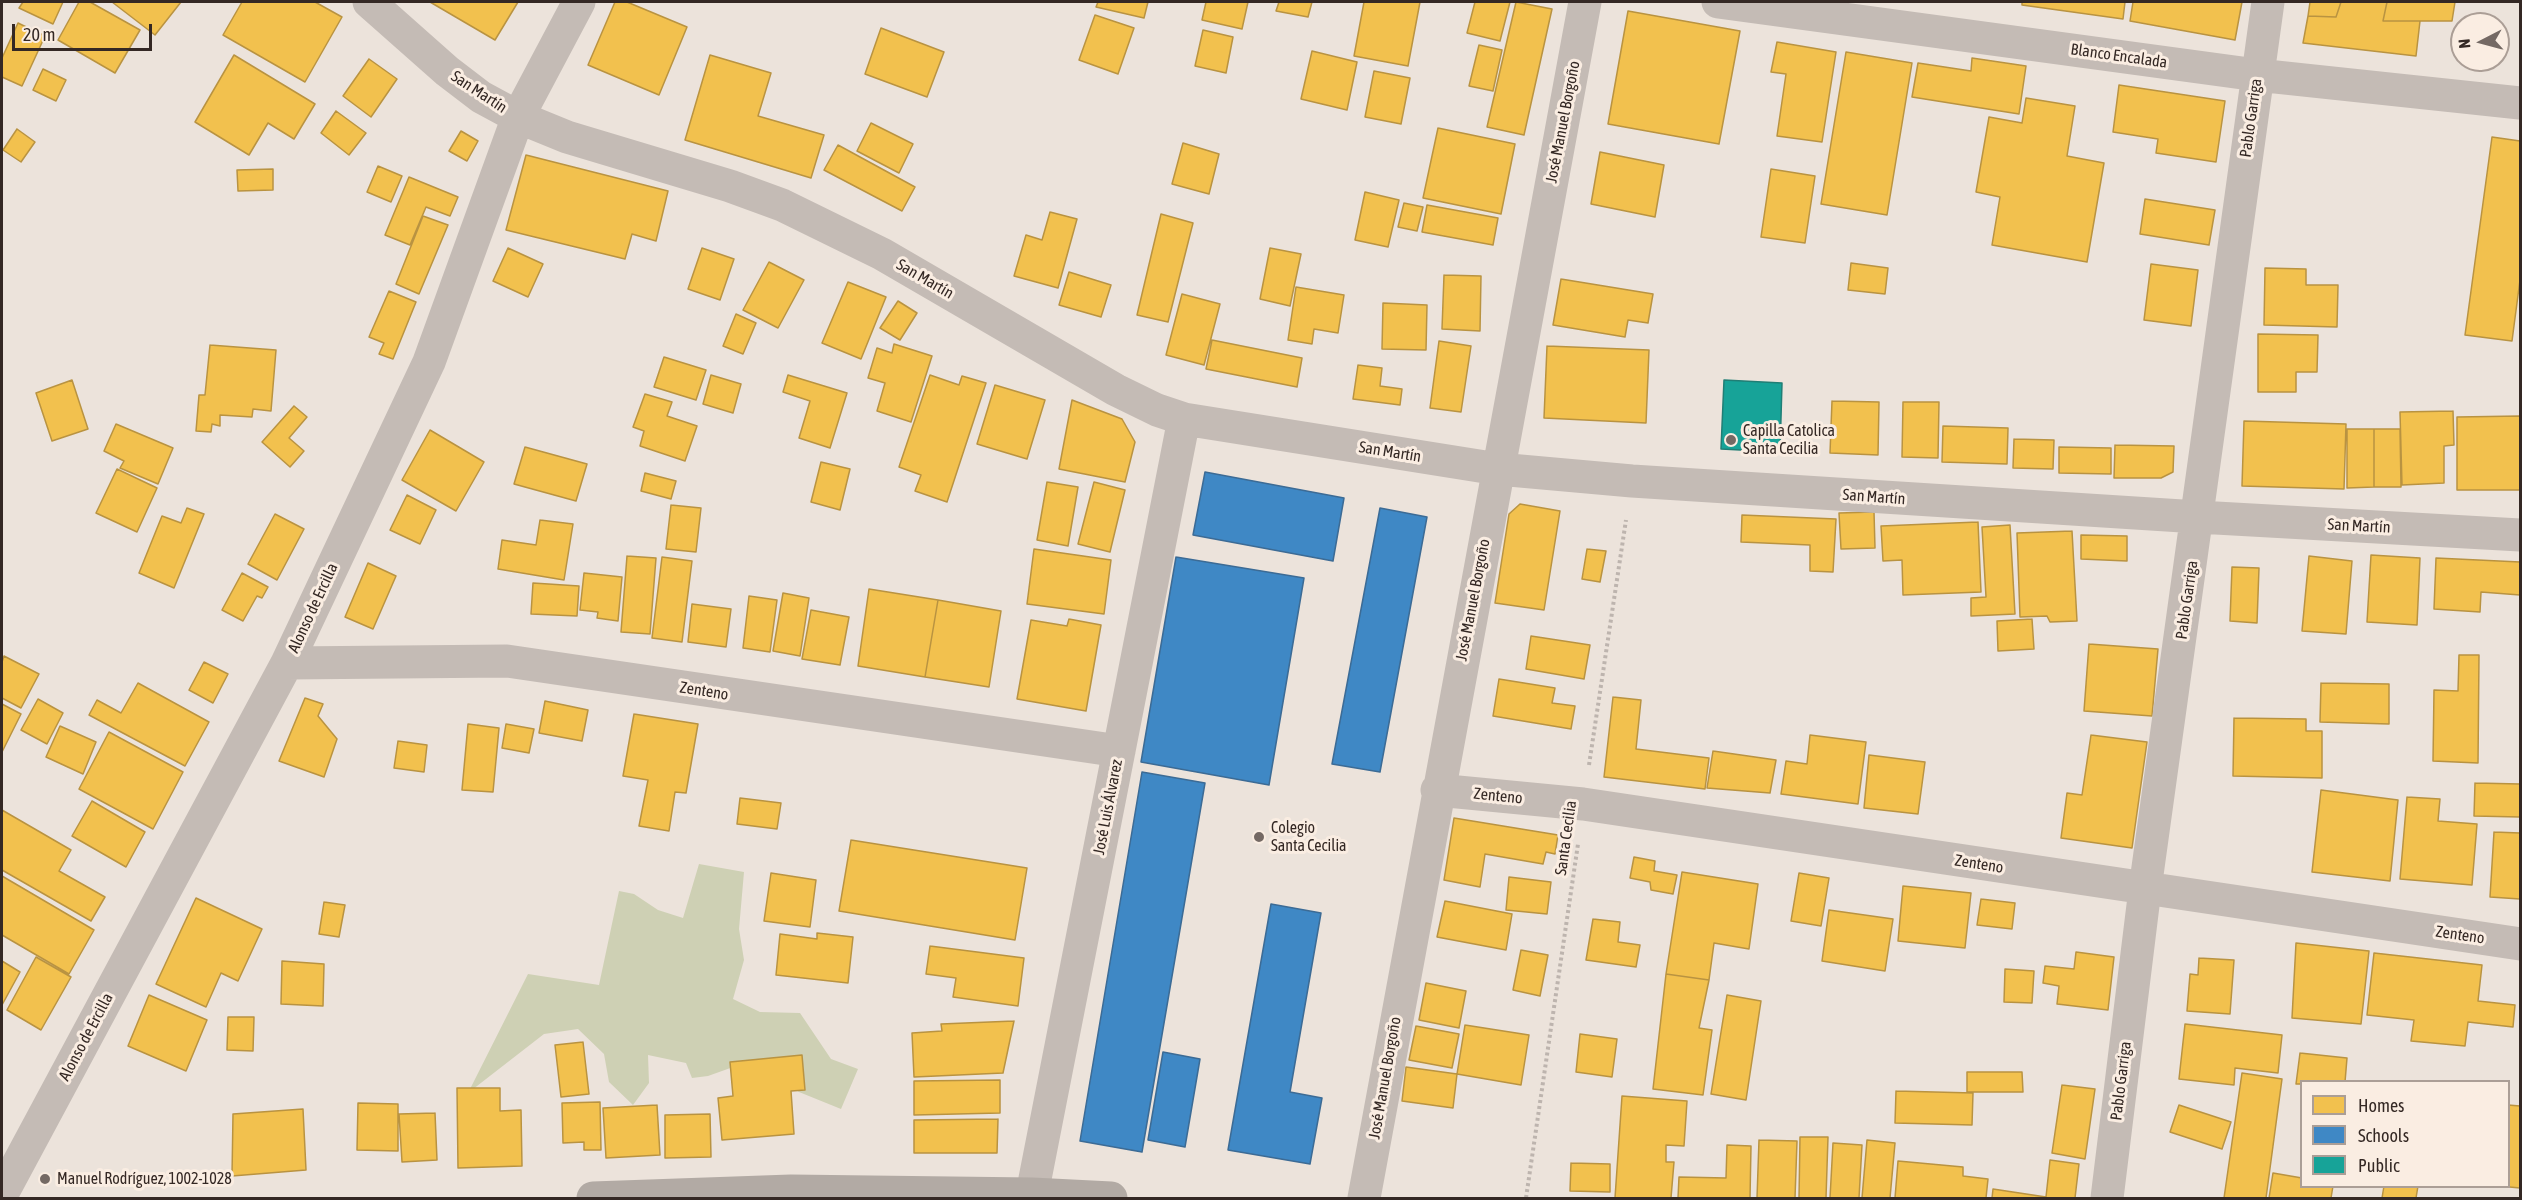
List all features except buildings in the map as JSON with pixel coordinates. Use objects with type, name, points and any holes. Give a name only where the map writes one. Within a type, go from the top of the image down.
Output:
[{"type":"main road","points":[[593,1198],[791,1191],[1032,1194],[1111,1198]]},
{"type":"street","name":"San Martín","points":[[369,2],[447,71],[481,97],[518,117],[576,140],[710,180],[782,205],[882,254],[1116,390],[1157,410],[1184,419],[1498,469],[1632,481],[2520,535]]},
{"type":"street","name":"Alonso de Ercilla","points":[[2,1194],[287,663],[429,362],[518,117],[579,2]]},
{"type":"street","name":"José Manuel Borgoño","points":[[1364,1198],[1437,790],[1585,2]]},
{"type":"street","name":"Blanco Encalada","points":[[1718,2],[2257,75],[2520,103]]},
{"type":"street","name":"Pablo Garriga","points":[[2107,1198],[2145,889],[2268,2]]},
{"type":"street","name":"José Luis Álvarez","points":[[1032,1194],[1184,419]]},
{"type":"street","name":"Zenteno","points":[[287,663],[507,661],[1119,751]]},
{"type":"street","name":"Zenteno","points":[[1437,790],[1583,804],[2520,944]]},
{"type":"path","name":"Santa Cecilia","points":[[1526,1198],[1632,481]]},
{"type":"green space","points":[[699,864],[744,872],[739,929],[744,960],[733,999],[760,1012],[800,1013],[831,1059],[858,1069],[841,1109],[799,1092],[750,1061],[708,1076],[692,1078],[686,1063],[648,1055],[649,1083],[633,1105],[609,1082],[604,1054],[578,1029],[544,1034],[468,1093],[528,974],[599,985],[619,891],[634,894],[658,910],[683,918]]},
{"type":"place","name":"Capilla Catolica Santa Cecilia","points":[[1731,440]]},
{"type":"place","name":"Colegio Santa Cecilia","points":[[1259,837]]},
{"type":"place","name":"Manuel Rodríguez, 1002-1028","points":[[45,1179]]}]
